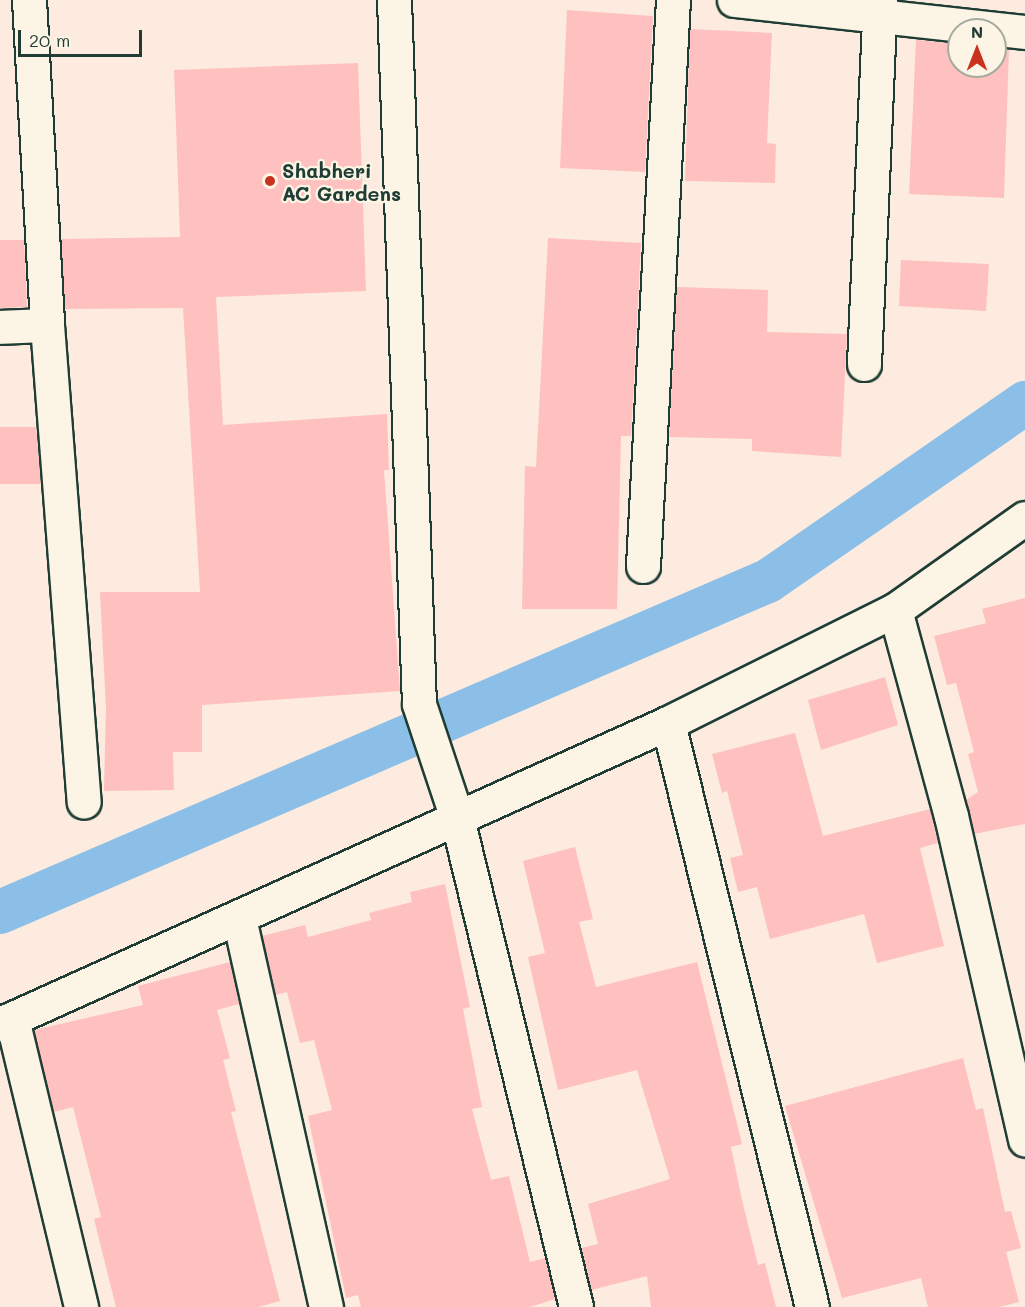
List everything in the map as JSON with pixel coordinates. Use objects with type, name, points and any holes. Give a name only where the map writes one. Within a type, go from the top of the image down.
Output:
[{"type":"street","points":[[29,0],[47,325],[84,802]]},
{"type":"street","points":[[394,0],[419,704],[457,818],[576,1307]]},
{"type":"street","points":[[643,566],[673,0]]},
{"type":"street","points":[[734,0],[879,7],[1025,32]]},
{"type":"street","points":[[864,364],[879,7]]},
{"type":"street","points":[[0,327],[47,325]]},
{"type":"street","points":[[81,1307],[6,1021],[668,723],[895,610],[1025,518]]},
{"type":"street","points":[[895,610],[951,816],[1025,1140]]},
{"type":"street","points":[[668,723],[812,1307]]},
{"type":"street","points":[[239,918],[326,1307]]},
{"type":"building","points":[[567,10],[653,16],[645,172],[560,168]]},
{"type":"building","points":[[690,29],[772,33],[767,143],[776,144],[775,183],[685,181]]},
{"type":"building","points":[[916,40],[947,43],[947,78],[1007,78],[1007,49],[1009,49],[1004,198],[909,194]]},
{"type":"building","points":[[358,63],[366,291],[216,297],[223,425],[387,414],[389,470],[384,470],[400,691],[202,705],[202,752],[173,752],[174,790],[104,791],[106,708],[100,592],[200,592],[183,308],[65,309],[61,239],[180,237],[174,70]]},
{"type":"building","points":[[548,238],[641,243],[631,436],[621,436],[617,609],[522,609],[525,466],[536,467]]},
{"type":"building","points":[[0,240],[24,240],[27,307],[0,308]]},
{"type":"building","points":[[901,260],[989,264],[986,311],[899,306]]},
{"type":"building","points":[[677,287],[768,290],[767,332],[847,334],[841,457],[752,451],[752,439],[669,437]]},
{"type":"building","points":[[0,427],[36,427],[41,484],[0,484]]},
{"type":"building","points":[[1025,598],[1025,824],[974,834],[966,800],[978,792],[968,754],[974,752],[956,683],[947,685],[934,636],[986,623],[982,609]]},
{"type":"building","points":[[885,677],[898,725],[821,750],[808,700]]},
{"type":"building","points":[[795,733],[823,836],[930,809],[938,843],[920,848],[944,946],[877,963],[864,914],[770,939],[757,887],[738,892],[730,858],[743,855],[727,791],[722,793],[712,754]]},
{"type":"building","points":[[575,847],[593,919],[579,922],[596,987],[697,962],[742,1144],[731,1147],[742,1200],[758,1265],[765,1263],[776,1307],[651,1307],[647,1276],[591,1290],[581,1248],[598,1244],[588,1204],[670,1179],[637,1070],[558,1090],[528,957],[545,953],[523,861]]},
{"type":"building","points":[[445,884],[470,1007],[463,1009],[482,1107],[472,1109],[491,1180],[509,1176],[530,1262],[545,1258],[555,1299],[530,1307],[361,1307],[358,1295],[346,1298],[308,1116],[332,1110],[314,1040],[300,1043],[287,992],[275,995],[262,936],[305,925],[308,937],[371,920],[369,913],[412,902],[410,892]]},
{"type":"building","points":[[230,962],[239,1004],[217,1010],[230,1058],[223,1060],[236,1111],[231,1112],[280,1301],[258,1307],[116,1307],[94,1219],[101,1217],[73,1107],[54,1112],[34,1030],[143,1005],[138,986]]},
{"type":"building","points":[[963,1058],[976,1110],[983,1108],[1005,1212],[1011,1211],[1021,1248],[1006,1252],[1019,1302],[999,1307],[928,1307],[921,1278],[842,1298],[785,1106]]},
{"type":"waterway","points":[[0,912],[768,581],[1025,403]]},
{"type":"place","name":"Shabheri AC Gardens","points":[[270,181]]}]
